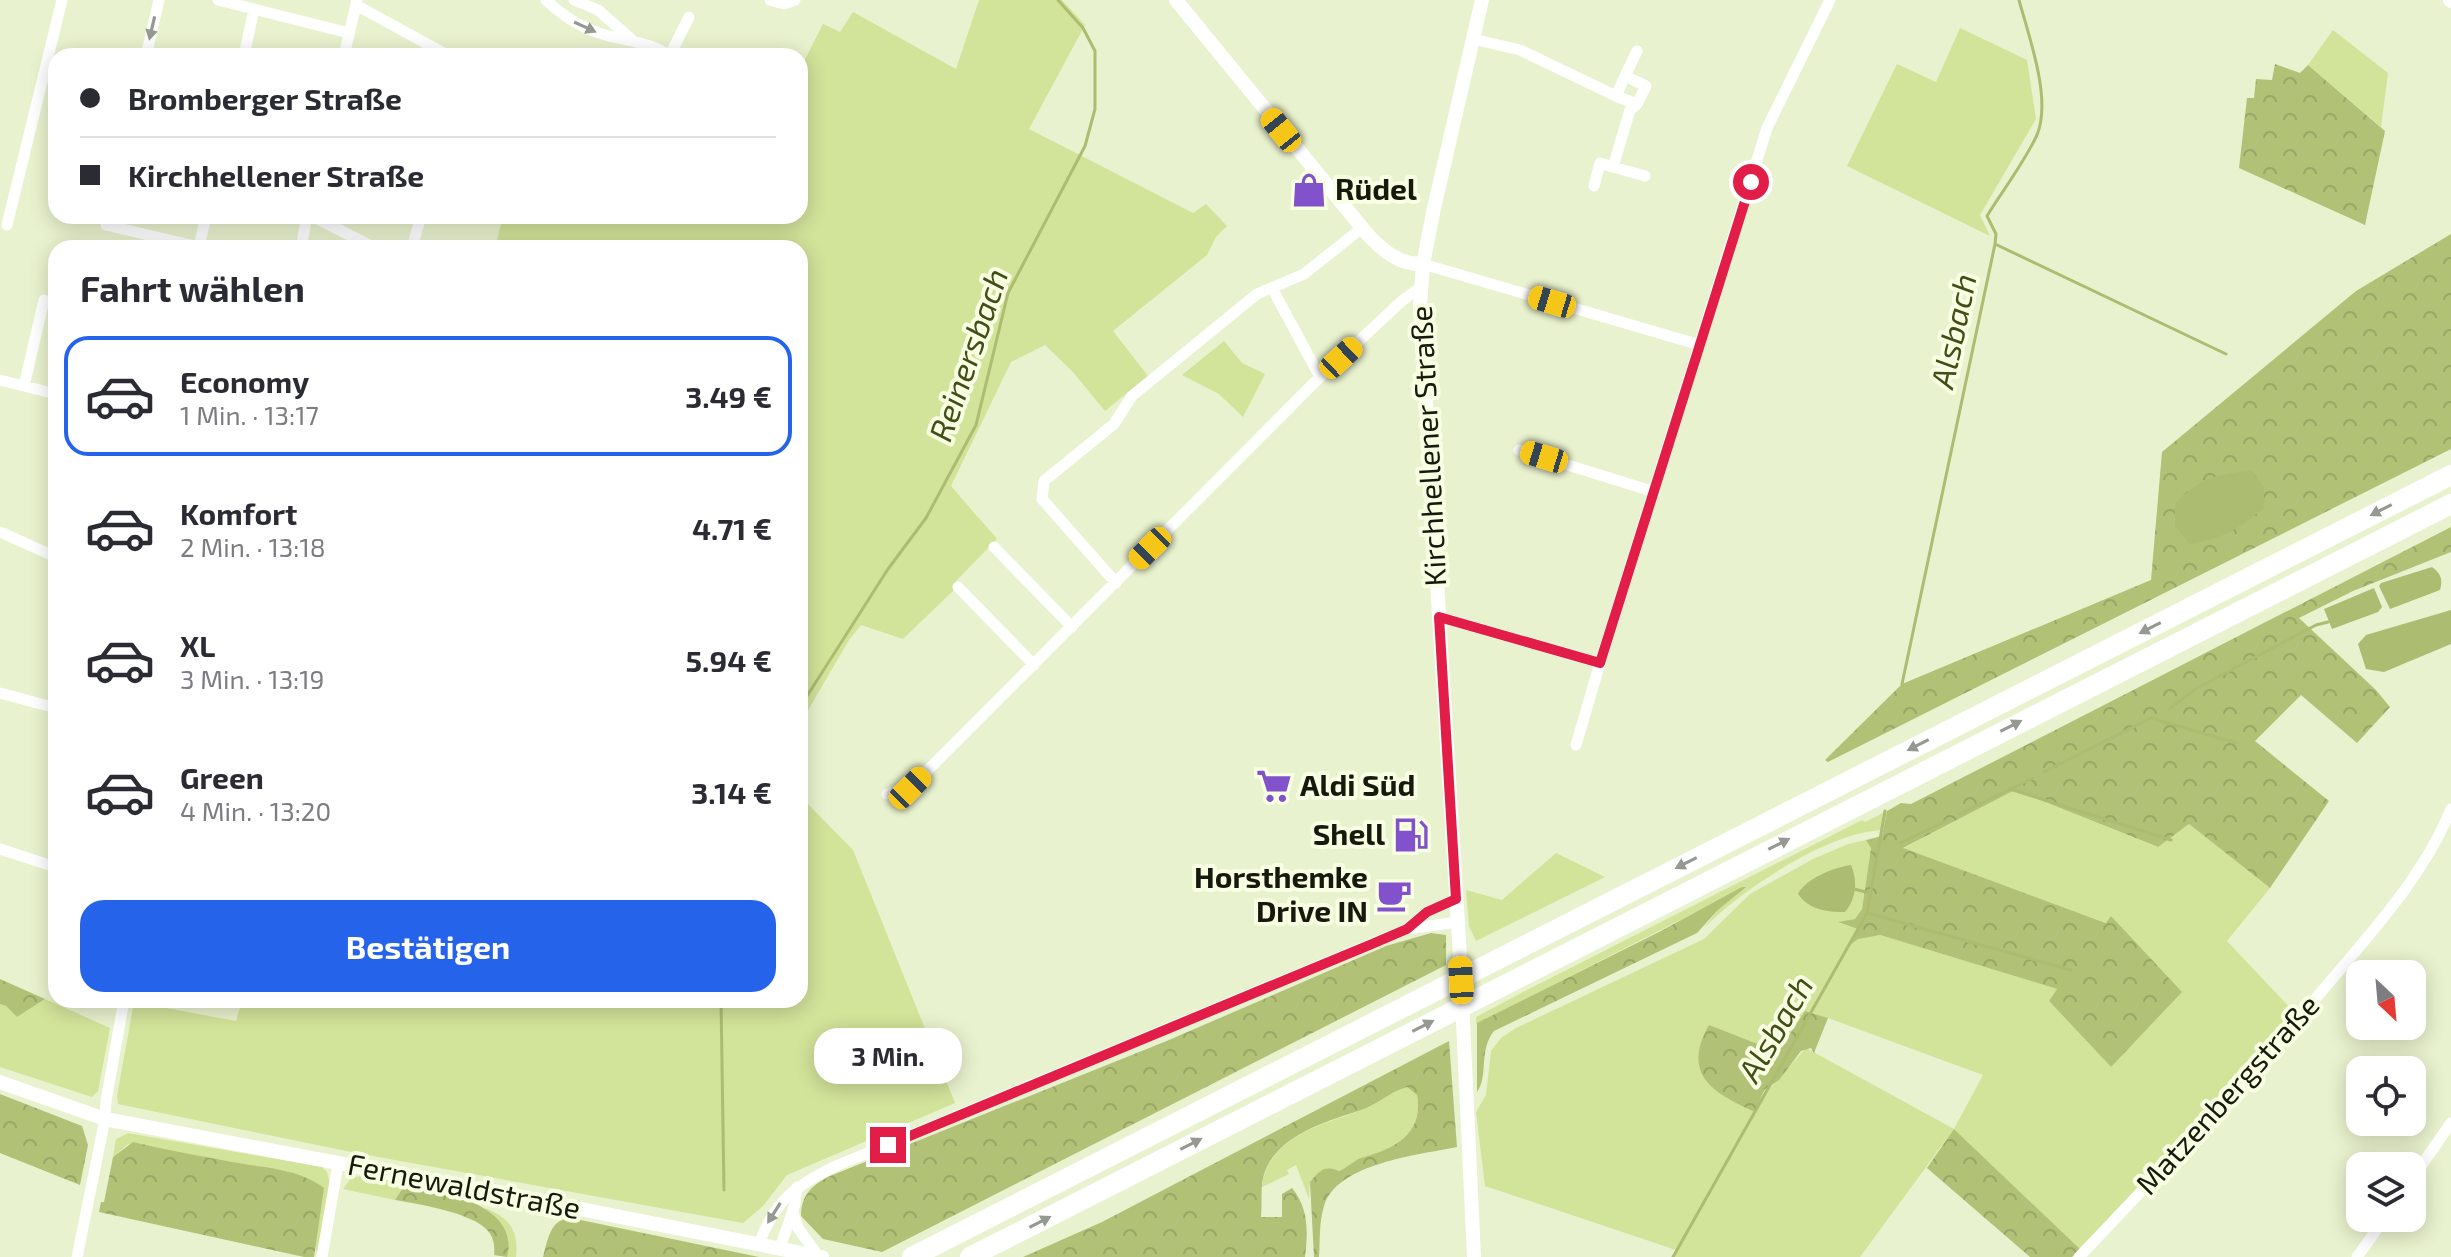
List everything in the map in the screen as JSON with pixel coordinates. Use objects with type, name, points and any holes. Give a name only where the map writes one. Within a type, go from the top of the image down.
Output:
[{"type":"highway","points":[[912,1257],[2451,475]]},
{"type":"highway","points":[[970,1257],[2451,504]]},
{"type":"main road","points":[[1176,0],[1373,241],[1409,265],[1423,264]]},
{"type":"main road","name":"Kirchhellener Straße","points":[[1474,1257],[1458,922],[1420,334],[1423,264],[1482,0]]},
{"type":"main road","name":"Fernewaldstraße","points":[[0,1082],[105,1119],[820,1257]]},
{"type":"street","points":[[50,48],[62,0]]},
{"type":"street","points":[[148,48],[159,0]]},
{"type":"street","points":[[218,0],[349,33]]},
{"type":"street","points":[[546,0],[582,27],[631,39],[653,48]]},
{"type":"street","points":[[574,0],[598,10],[631,39]]},
{"type":"street","points":[[770,0],[790,2]]},
{"type":"street","points":[[1576,745],[1767,128],[1830,0]]},
{"type":"street","points":[[348,48],[356,3],[435,48]]},
{"type":"street","points":[[246,48],[254,9]]},
{"type":"street","points":[[674,48],[689,17]]},
{"type":"street","points":[[1473,39],[1520,50],[1637,104]]},
{"type":"street","points":[[1616,96],[1637,51]]},
{"type":"street","points":[[7,225],[48,57]]},
{"type":"street","points":[[1613,167],[1630,110],[1637,104],[1646,86],[1625,76]]},
{"type":"street","points":[[1594,186],[1600,163],[1645,176]]},
{"type":"street","points":[[106,224],[169,240]]},
{"type":"street","points":[[326,224],[359,240]]},
{"type":"street","points":[[1116,583],[1042,499],[1044,481],[1114,424],[1132,396],[1257,294],[1304,274],[1362,228]]},
{"type":"street","points":[[1423,264],[1700,345]]},
{"type":"street","points":[[887,794],[910,788],[1320,377],[1421,287]]},
{"type":"street","points":[[1272,288],[1320,377]]},
{"type":"street","points":[[24,386],[44,300]]},
{"type":"street","points":[[0,380],[48,392]]},
{"type":"street","points":[[1519,450],[1655,492]]},
{"type":"street","points":[[0,532],[48,553]]},
{"type":"street","points":[[994,547],[1072,627]]},
{"type":"street","points":[[958,587],[1034,665]]},
{"type":"street","points":[[1439,617],[1600,663]]},
{"type":"street","points":[[0,693],[48,706]]},
{"type":"street","name":"Matzenbergstraße","points":[[2079,1257],[2165,1169],[2299,1018],[2391,908],[2419,868],[2451,809]]},
{"type":"street","points":[[0,849],[48,865]]},
{"type":"street","points":[[1407,929],[1427,912],[1456,899]]},
{"type":"street","points":[[759,1244],[774,1211],[797,1187],[836,1166],[1407,929],[1458,922]]},
{"type":"street","points":[[77,1257],[105,1119],[123,1008]]},
{"type":"street","points":[[2426,1159],[2451,1123]]},
{"type":"street","points":[[322,1257],[338,1164]]},
{"type":"street","points":[[780,1248],[793,1211],[797,1187]]},
{"type":"street","points":[[793,1211],[798,1228],[820,1257]]},
{"type":"street","points":[[2357,1257],[2375,1232]]},
{"type":"shaded area","points":[[979,0],[1062,0],[1085,25],[1029,129],[1193,213],[1206,204],[1227,226],[1216,237],[1207,255],[1113,331],[1148,376],[1105,411],[1073,372],[1045,345],[1011,362],[951,486],[997,539],[956,581],[956,588],[903,639],[861,625],[808,710],[808,240],[497,240],[501,224],[808,224],[808,53],[823,24],[840,32],[853,12],[956,69]]},
{"type":"shaded area","points":[[1960,28],[2027,60],[2036,119],[1980,215],[1990,236],[1847,166],[1897,64],[1936,82]]},
{"type":"shaded area","points":[[2333,30],[2388,73],[2381,127],[2308,65]]},
{"type":"shaded area","points":[[1224,341],[1242,363],[1265,374],[1243,417],[1219,394],[1182,375]]},
{"type":"shaded area","points":[[2251,471],[2264,487],[2264,508],[2230,532],[2190,544],[2175,526],[2175,503],[2209,479]]},
{"type":"shaded area","points":[[2432,567],[2440,577],[2440,590],[2390,609],[2379,586],[2381,583]]},
{"type":"shaded area","points":[[2374,588],[2382,607],[2378,612],[2332,629],[2324,609]]},
{"type":"shaded area","points":[[2451,610],[2451,644],[2384,672],[2366,669],[2358,644],[2366,635]]},
{"type":"shaded area","points":[[2015,790],[2157,847],[2189,824],[2270,888],[2227,941],[2294,1012],[2162,1165],[2080,1249],[1954,1129],[1860,1257],[1673,1257],[1676,1250],[1485,1186],[1476,1112],[1486,1095],[1491,1051],[1501,1038],[1516,1028],[1704,939],[1750,894],[1813,859],[1866,840],[1871,848],[1862,909],[1855,919],[1840,923],[1859,928],[1851,942],[1880,935],[2057,989],[2049,1001],[2111,1067],[2111,917],[2107,923],[1902,849]],"holes":[[[1805,1012],[1983,1075],[1954,1129],[1806,1048],[1771,1087],[1764,1090],[1755,1112],[1778,1052]]]},
{"type":"shaded area","points":[[808,804],[853,850],[955,1103],[787,1175],[763,1206],[743,1223],[356,1153],[118,1104],[133,1008],[166,1008],[236,1021],[240,1008],[808,1008]]},
{"type":"shaded area","points":[[1887,811],[1883,830],[1861,833],[1812,852],[1740,897],[1704,928],[1718,910],[1745,887],[1476,1024],[1476,1017],[1529,989],[1862,820],[1865,822]]},
{"type":"shaded area","points":[[1556,853],[1605,877],[1476,941],[1469,926],[1466,890],[1502,900]]},
{"type":"shaded area","points":[[1851,865],[1855,890],[1845,912],[1819,909],[1807,904],[1798,894],[1807,883],[1821,875]]},
{"type":"shaded area","points":[[45,999],[48,1000],[48,1008],[65,1008],[110,1028],[98,1091],[92,1097],[0,1067],[0,1004],[17,1017]]},
{"type":"shaded area","points":[[1407,1087],[1417,1095],[1418,1109],[1416,1121],[1404,1139],[1339,1171],[1330,1168],[1323,1170],[1310,1182],[1309,1199],[1296,1165],[1287,1170],[1289,1174],[1262,1187],[1266,1170],[1274,1156],[1299,1135],[1363,1110]]},
{"type":"shaded area","points":[[128,1133],[322,1167],[330,1184],[317,1253],[291,1172],[128,1144],[113,1157],[116,1139]]},
{"type":"shaded area","points":[[361,1176],[413,1186],[409,1186],[395,1200],[343,1189],[351,1178]]},
{"type":"shaded area","points":[[485,1208],[511,1226],[516,1240],[516,1257],[507,1257]]},
{"type":"green space","points":[[2275,64],[2300,73],[2308,65],[2385,131],[2365,225],[2239,168],[2247,98],[2254,98],[2256,79],[2272,80]]},
{"type":"green space","points":[[2451,234],[2451,449],[1828,762],[1825,760],[1902,684],[2151,580],[2162,452],[2356,291]]},
{"type":"green space","points":[[2451,527],[2451,552],[2353,591],[2299,618],[2390,707],[2357,743],[2301,695],[2255,741],[2329,801],[2270,888],[2189,824],[2158,847],[2015,790],[1903,848],[2106,923],[2111,916],[2182,992],[2111,1067],[2049,1001],[2057,989],[1880,935],[1858,939],[1849,945],[1858,929],[1838,922],[1855,919],[1862,909],[1871,848],[1866,840],[1882,836],[1887,811],[1901,803],[1911,804]]},
{"type":"green space","points":[[1746,887],[1697,933],[1494,1031],[1486,1047],[1481,1086],[1477,1092],[1477,1023]]},
{"type":"green space","points":[[1431,933],[1446,935],[1446,965],[882,1252],[823,1239],[801,1216],[803,1202],[809,1192],[830,1176],[1169,1040],[1386,946]]},
{"type":"green space","points":[[0,979],[45,999],[17,1017],[0,1004]]},
{"type":"green space","points":[[1805,1011],[1828,1018],[1814,1053],[1811,1048],[1801,1051],[1779,1080],[1764,1090],[1755,1112],[1726,1097],[1706,1080],[1698,1057],[1709,1025],[1778,1052]]},
{"type":"green space","points":[[1449,1041],[1457,1147],[1381,1163],[1345,1180],[1332,1191],[1324,1206],[1319,1257],[1314,1257],[1310,1182],[1323,1170],[1330,1168],[1339,1171],[1404,1138],[1416,1120],[1418,1109],[1417,1095],[1407,1087],[1368,1107],[1300,1134],[1274,1155],[1262,1185],[1261,1217],[1282,1217],[1282,1194],[1292,1188],[1302,1204],[1306,1221],[1305,1257],[1023,1257],[1102,1222]]},
{"type":"green space","points":[[0,1094],[82,1126],[88,1145],[80,1185],[0,1153]]},
{"type":"green space","points":[[1954,1129],[2080,1249],[2072,1257],[2030,1257],[1927,1168]]},
{"type":"green space","points":[[133,1142],[280,1170],[314,1181],[324,1188],[314,1257],[99,1212],[113,1157]]},
{"type":"green space","points":[[409,1186],[460,1197],[492,1214],[503,1225],[508,1240],[507,1257],[494,1255],[490,1234],[471,1219],[445,1210],[395,1200],[403,1188]]},
{"type":"green space","points":[[571,1218],[759,1257],[543,1257],[554,1226]]},
{"type":"waterway","name":"Reinersbach","points":[[808,694],[888,569],[926,518],[976,425],[1008,293],[1085,146],[1095,109],[1095,51],[1083,28],[1058,0]]},
{"type":"waterway","name":"Alsbach","points":[[1902,684],[1995,244],[1996,234],[1987,216],[2026,156],[2041,120],[2041,86],[2019,0]]},
{"type":"waterway","points":[[1995,244],[2226,354]]},
{"type":"waterway","points":[[2169,709],[2197,688],[2316,625],[2328,622]]},
{"type":"waterway","points":[[2044,772],[2151,718],[2236,743]]},
{"type":"waterway","points":[[1959,814],[2033,778]]},
{"type":"waterway","points":[[2010,789],[2171,840]]},
{"type":"waterway","name":"Alsbach","points":[[1673,1257],[1867,913],[1885,811]]},
{"type":"waterway","points":[[1900,843],[1948,820]]},
{"type":"waterway","points":[[1854,889],[1870,893]]},
{"type":"waterway","points":[[1867,913],[2071,970]]},
{"type":"waterway","name":"Reinersbach","points":[[721,1008],[724,1190]]},
{"type":"place","name":"Rüdel","points":[[1309,190]]},
{"type":"place","name":"Aldi Süd","points":[[1274,786]]},
{"type":"place","name":"Shell","points":[[1411,835]]},
{"type":"place","name":"Horsthemke Drive IN","points":[[1394,895]]},
{"type":"route","points":[[888,1145],[1407,929],[1427,912],[1456,899],[1439,617],[1600,663],[1751,182]]}]
